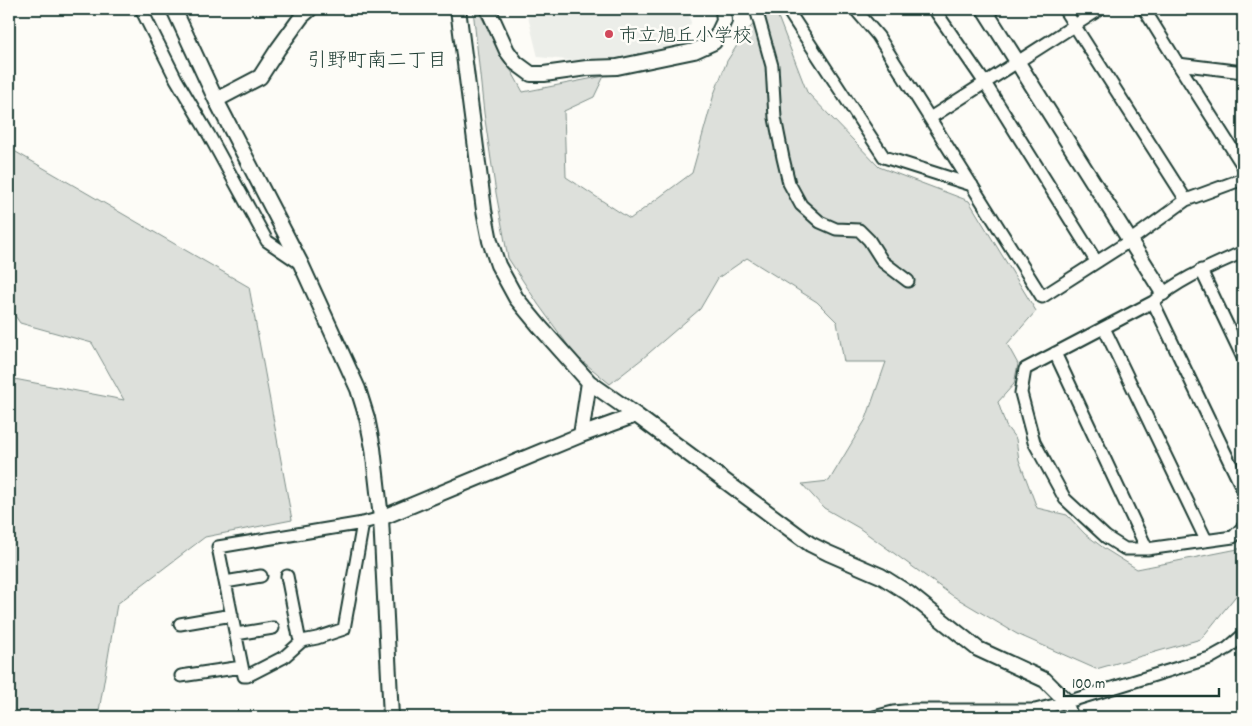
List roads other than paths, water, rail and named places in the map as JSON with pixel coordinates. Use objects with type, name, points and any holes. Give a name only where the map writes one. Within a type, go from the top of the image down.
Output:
[{"type":"street","points":[[142,9],[176,78],[267,241],[301,264]]},
{"type":"street","points":[[174,9],[216,100],[301,264],[358,389],[368,418],[381,518],[391,717]]},
{"type":"street","points":[[216,100],[260,77],[302,16],[310,9]]},
{"type":"street","points":[[458,9],[484,210],[490,241],[498,264],[516,298],[540,328],[589,382],[636,414],[810,544],[894,584],[978,649],[1045,680],[1067,702],[1072,717]]},
{"type":"street","points":[[488,9],[507,52],[516,63],[531,74],[617,67],[694,51],[714,42],[724,21],[723,9]]},
{"type":"street","points":[[756,9],[772,66],[776,118],[782,158],[788,183],[800,205],[820,222],[836,230],[859,230],[869,240],[883,262],[908,281]]},
{"type":"street","points":[[787,9],[884,157],[972,185]]},
{"type":"street","points":[[855,9],[878,36],[1042,297],[1131,240],[1186,200],[1243,179]]},
{"type":"street","points":[[934,9],[985,83],[1096,262]]},
{"type":"street","points":[[984,9],[1131,240],[1243,490]]},
{"type":"street","points":[[1064,9],[1186,200]]},
{"type":"street","points":[[930,118],[1100,9]]},
{"type":"street","points":[[1144,9],[1243,166]]},
{"type":"street","points":[[1178,64],[1243,72]]},
{"type":"street","points":[[1243,252],[1201,270],[1104,328],[1026,369],[1021,393],[1034,442],[1065,499],[1106,537],[1125,550],[1147,549],[1233,537],[1243,526]]},
{"type":"street","points":[[1201,270],[1243,358]]},
{"type":"street","points":[[1104,328],[1206,540]]},
{"type":"street","points":[[1055,353],[1147,549]]},
{"type":"street","points":[[581,435],[589,382]]},
{"type":"street","points":[[363,524],[344,629],[302,641],[284,657],[244,676],[218,547],[363,524],[636,414]]},
{"type":"street","points":[[225,582],[261,576]]},
{"type":"street","points":[[287,576],[299,637],[302,641]]},
{"type":"street","points":[[180,624],[232,615]]},
{"type":"street","points":[[236,634],[274,628]]},
{"type":"street","points":[[874,717],[893,712],[910,714],[1035,710],[1210,658],[1228,648],[1243,635]]},
{"type":"street","points":[[181,676],[242,668]]},
{"type":"place","name":"市立旭丘小学校","points":[[609,34]]},
{"type":"district","name":"引野町南二丁目","points":[[377,59]]}]
